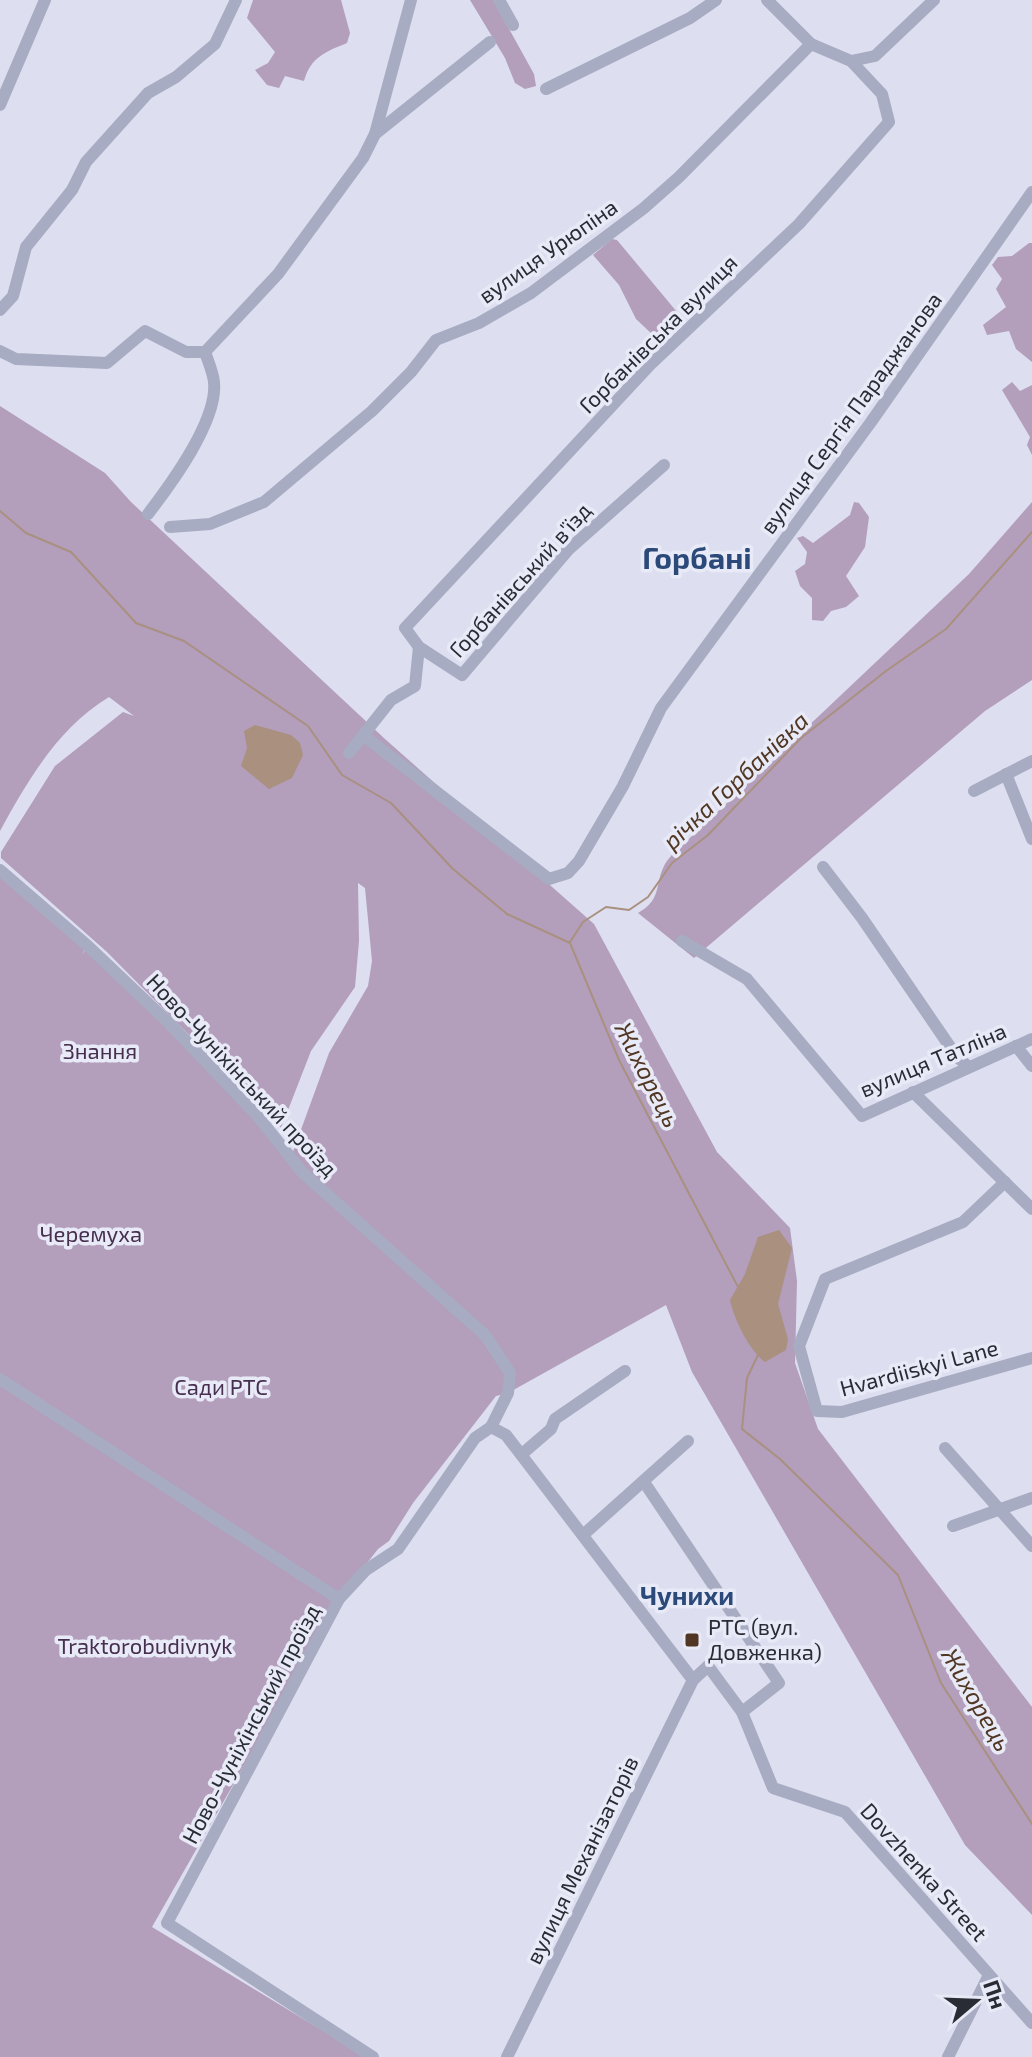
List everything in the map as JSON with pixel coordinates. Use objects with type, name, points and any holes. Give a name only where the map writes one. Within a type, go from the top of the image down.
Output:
[{"type":"street","points":[[0,105],[45,0]]},
{"type":"street","points":[[0,310],[13,296],[26,247],[72,190],[86,162],[148,93],[176,77],[215,44],[236,0]]},
{"type":"street","points":[[0,351],[16,359],[107,363],[145,331],[186,352],[205,352],[278,274],[363,158],[375,134],[411,0]]},
{"type":"street","points":[[499,0],[513,25]]},
{"type":"street","points":[[546,89],[690,18],[716,0]]},
{"type":"street","points":[[767,0],[811,44],[851,61],[875,56],[934,0]]},
{"type":"street","points":[[375,134],[490,42]]},
{"type":"street","name":"вулиця Урюпіна","points":[[170,527],[210,524],[264,502],[372,411],[411,372],[436,340],[479,323],[531,293],[644,208],[679,177],[811,44]]},
{"type":"street","name":"Горбанівська вулиця","points":[[405,628],[650,365],[799,224],[889,122],[882,94],[851,61]]},
{"type":"street","name":"вулиця Сергія Параджанова","points":[[363,735],[549,879],[568,873],[579,861],[623,786],[661,708],[871,422],[1032,192]]},
{"type":"street","points":[[148,514],[180,472],[203,427],[214,381],[205,352]]},
{"type":"street","name":"Горбанівський в'їзд","points":[[405,628],[419,647],[462,675],[568,550],[664,465]]},
{"type":"street","points":[[349,753],[391,700],[415,686],[419,647]]},
{"type":"street","points":[[974,791],[1032,761]]},
{"type":"street","points":[[1006,774],[1032,839]]},
{"type":"street","points":[[823,867],[862,918],[957,1057],[969,1067]]},
{"type":"street","name":"Ново-Чуніхінський проїзд","points":[[0,870],[88,946],[169,1023],[256,1114],[303,1173],[485,1335],[510,1373],[508,1393],[491,1427]]},
{"type":"street","name":"вулиця Татліна","points":[[682,941],[747,979],[862,1116],[1032,1039]]},
{"type":"street","points":[[1016,1046],[1032,1066]]},
{"type":"street","points":[[913,1092],[1032,1209]]},
{"type":"street","name":"Hvardiiskyi Lane","points":[[1005,1182],[963,1222],[825,1279],[799,1346],[817,1411],[842,1412],[1032,1358]]},
{"type":"street","points":[[522,1454],[551,1429],[555,1419],[625,1371]]},
{"type":"street","name":"Ново-Чуніхінський проїзд","points":[[0,1379],[339,1599],[167,1923],[373,2057]]},
{"type":"street","points":[[339,1599],[366,1570],[398,1549],[475,1438],[491,1427],[506,1435],[522,1454],[693,1680]]},
{"type":"street","points":[[583,1535],[688,1441]]},
{"type":"street","points":[[945,1448],[1032,1546]]},
{"type":"street","points":[[644,1482],[779,1683],[742,1712]]},
{"type":"street","points":[[953,1526],[1032,1498]]},
{"type":"street","name":"Dovzhenka Street","points":[[693,1680],[708,1666],[742,1712],[773,1788],[845,1812],[1032,2023]]},
{"type":"street","name":"вулиця Механізаторів","points":[[507,2057],[693,1680]]},
{"type":"street","points":[[948,2057],[989,1975]]},
{"type":"green space","points":[[253,0],[341,0],[350,33],[347,43],[320,56],[304,81],[285,76],[279,88],[267,85],[255,70],[268,63],[275,52],[247,18]]},
{"type":"green space","points":[[470,0],[493,0],[534,74],[536,86],[525,89],[515,83],[505,58]]},
{"type":"green space","points":[[612,239],[617,240],[677,312],[677,320],[653,335],[636,319],[619,285],[593,255]]},
{"type":"green space","points":[[1032,243],[1032,362],[1016,349],[1009,331],[987,335],[983,325],[1006,307],[996,289],[1002,279],[992,265],[998,257],[1012,256]]},
{"type":"green space","points":[[1012,382],[1020,391],[1032,385],[1032,455],[1027,445],[1030,437],[1002,390]]},
{"type":"green space","points":[[0,406],[105,473],[131,502],[385,739],[594,924],[717,1152],[790,1228],[797,1281],[795,1363],[818,1429],[1032,1707],[1032,1915],[965,1845],[692,1372],[666,1305],[508,1393],[496,1396],[413,1503],[389,1541],[378,1549],[339,1599],[152,1927],[366,2057],[0,2057],[0,875],[87,945],[82,955],[88,946],[291,1157],[329,1053],[368,986],[372,961],[365,888],[358,883],[359,941],[355,987],[311,1051],[281,1128],[107,952],[1,858],[1,852],[55,766],[123,712],[134,716],[109,697],[74,724],[46,756],[0,831]]},
{"type":"green space","points":[[854,502],[859,503],[869,517],[865,547],[846,576],[859,596],[846,607],[831,611],[823,621],[812,620],[812,598],[800,586],[795,571],[805,564],[807,552],[797,538],[803,536],[813,543],[850,515]]},
{"type":"green space","points":[[1032,502],[1032,680],[985,711],[694,958],[638,913],[655,897],[665,864],[674,853],[969,574]]},
{"type":"shaded area","points":[[255,725],[291,735],[300,743],[303,755],[292,778],[269,789],[241,766],[247,748],[244,731]]},
{"type":"shaded area","points":[[779,1230],[792,1248],[778,1304],[788,1339],[786,1350],[765,1362],[743,1334],[730,1300],[745,1274],[758,1237]]},
{"type":"waterway","name":"Жихорець","points":[[0,511],[26,533],[71,552],[136,623],[184,641],[308,726],[342,775],[391,803],[453,869],[507,914],[570,943],[619,1060],[738,1287]]},
{"type":"waterway","name":"річка Горбанівка","points":[[570,942],[583,922],[606,907],[629,910],[648,897],[672,863],[708,835],[801,738],[886,671],[946,629],[1032,532]]},
{"type":"waterway","name":"Жихорець","points":[[758,1355],[747,1378],[742,1429],[780,1459],[898,1575],[941,1683],[1032,1824]]},
{"type":"place","name":"РТС (вул. Довженка)","points":[[692,1640]]},
{"type":"district","name":"Горбані","points":[[697,559]]},
{"type":"district","name":"Чунихи","points":[[687,1596]]},
{"type":"park label","name":"Знання","points":[[100,1051]]},
{"type":"park label","name":"Черемуха","points":[[91,1234]]},
{"type":"park label","name":"Сади РТС","points":[[221,1387]]},
{"type":"park label","name":"Traktorobudivnyk","points":[[145,1646]]}]
